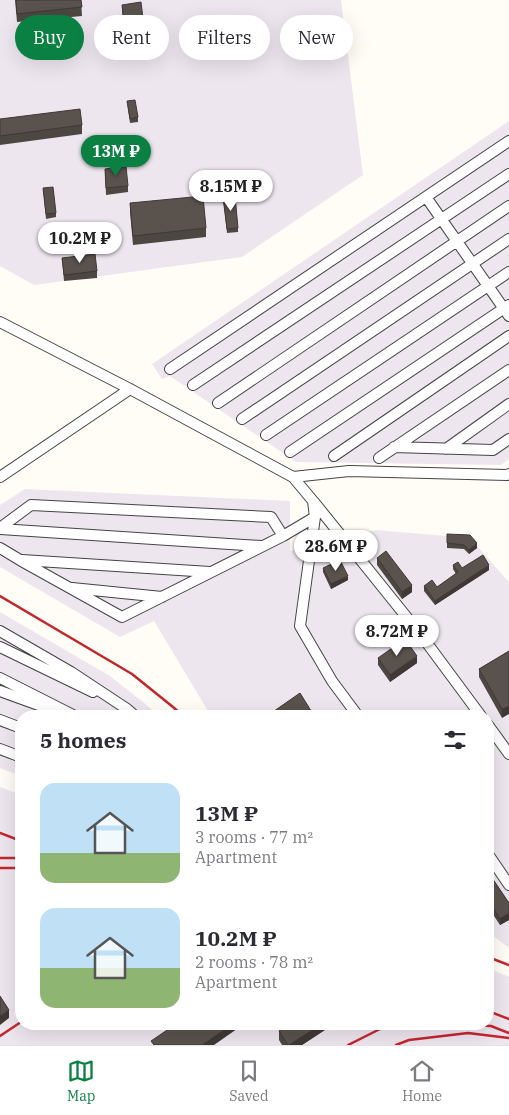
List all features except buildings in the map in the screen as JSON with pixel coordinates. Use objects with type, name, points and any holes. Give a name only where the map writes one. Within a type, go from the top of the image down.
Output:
[{"type":"street","points":[[170,369],[509,140]]},
{"type":"street","points":[[193,385],[509,174]]},
{"type":"street","points":[[290,452],[507,310],[426,197]]},
{"type":"street","points":[[218,403],[509,206]]},
{"type":"street","points":[[242,419],[509,239]]},
{"type":"street","points":[[266,435],[509,272]]},
{"type":"street","points":[[0,322],[130,389],[293,478],[422,635],[477,710]]},
{"type":"street","points":[[334,456],[509,336]]},
{"type":"street","points":[[379,458],[509,370]]},
{"type":"street","points":[[0,477],[130,389]]},
{"type":"street","points":[[446,449],[509,404]]},
{"type":"street","points":[[394,447],[493,450],[509,439]]},
{"type":"street","points":[[293,478],[349,472],[508,476]]},
{"type":"street","points":[[313,501],[315,517],[300,626],[332,681],[354,710]]},
{"type":"street","points":[[0,528],[31,505],[271,517],[283,536]]},
{"type":"street","points":[[0,548],[122,617],[283,536],[315,517]]},
{"type":"street","points":[[0,528],[262,546]]},
{"type":"street","points":[[19,559],[211,572]]},
{"type":"street","points":[[69,588],[162,596]]},
{"type":"street","points":[[0,631],[71,672],[127,710]]},
{"type":"street","points":[[0,647],[125,710]]},
{"type":"street","points":[[0,678],[63,710]]},
{"type":"street","points":[[0,691],[53,710]]},
{"type":"street","points":[[0,720],[15,726]]},
{"type":"street","points":[[494,733],[509,754]]},
{"type":"street","points":[[0,749],[15,755]]},
{"type":"street","points":[[494,863],[509,885]]},
{"type":"shaded area","points":[[0,0],[341,0],[343,15],[280,15],[280,60],[349,60],[363,175],[242,257],[34,285],[0,266]]},
{"type":"shaded area","points":[[509,121],[509,459],[501,465],[296,462],[170,376],[162,379],[152,364]]},
{"type":"shaded area","points":[[25,489],[290,501],[290,551],[376,530],[470,538],[509,582],[509,948],[494,937],[494,710],[207,710],[154,621],[120,637],[0,567],[0,505]]},
{"type":"shaded area","points":[[0,612],[110,676],[152,710],[15,710],[15,774],[0,768]]},
{"type":"shaded area","points":[[0,787],[15,793],[15,1030],[494,1030],[494,971],[509,977],[509,1045],[0,1045]]},
{"type":"railway","points":[[0,596],[132,674],[176,710]]},
{"type":"railway","points":[[0,833],[15,839]]},
{"type":"railway","points":[[0,858],[15,858]]},
{"type":"railway","points":[[0,868],[15,868]]},
{"type":"railway","points":[[494,959],[509,965]]},
{"type":"railway","points":[[494,1013],[509,1019]]},
{"type":"railway","points":[[0,1036],[15,1026]]},
{"type":"railway","points":[[494,1027],[509,1033]]},
{"type":"railway","points":[[348,1045],[378,1030]]},
{"type":"railway","points":[[396,1045],[409,1040],[468,1033],[509,1038]]}]
